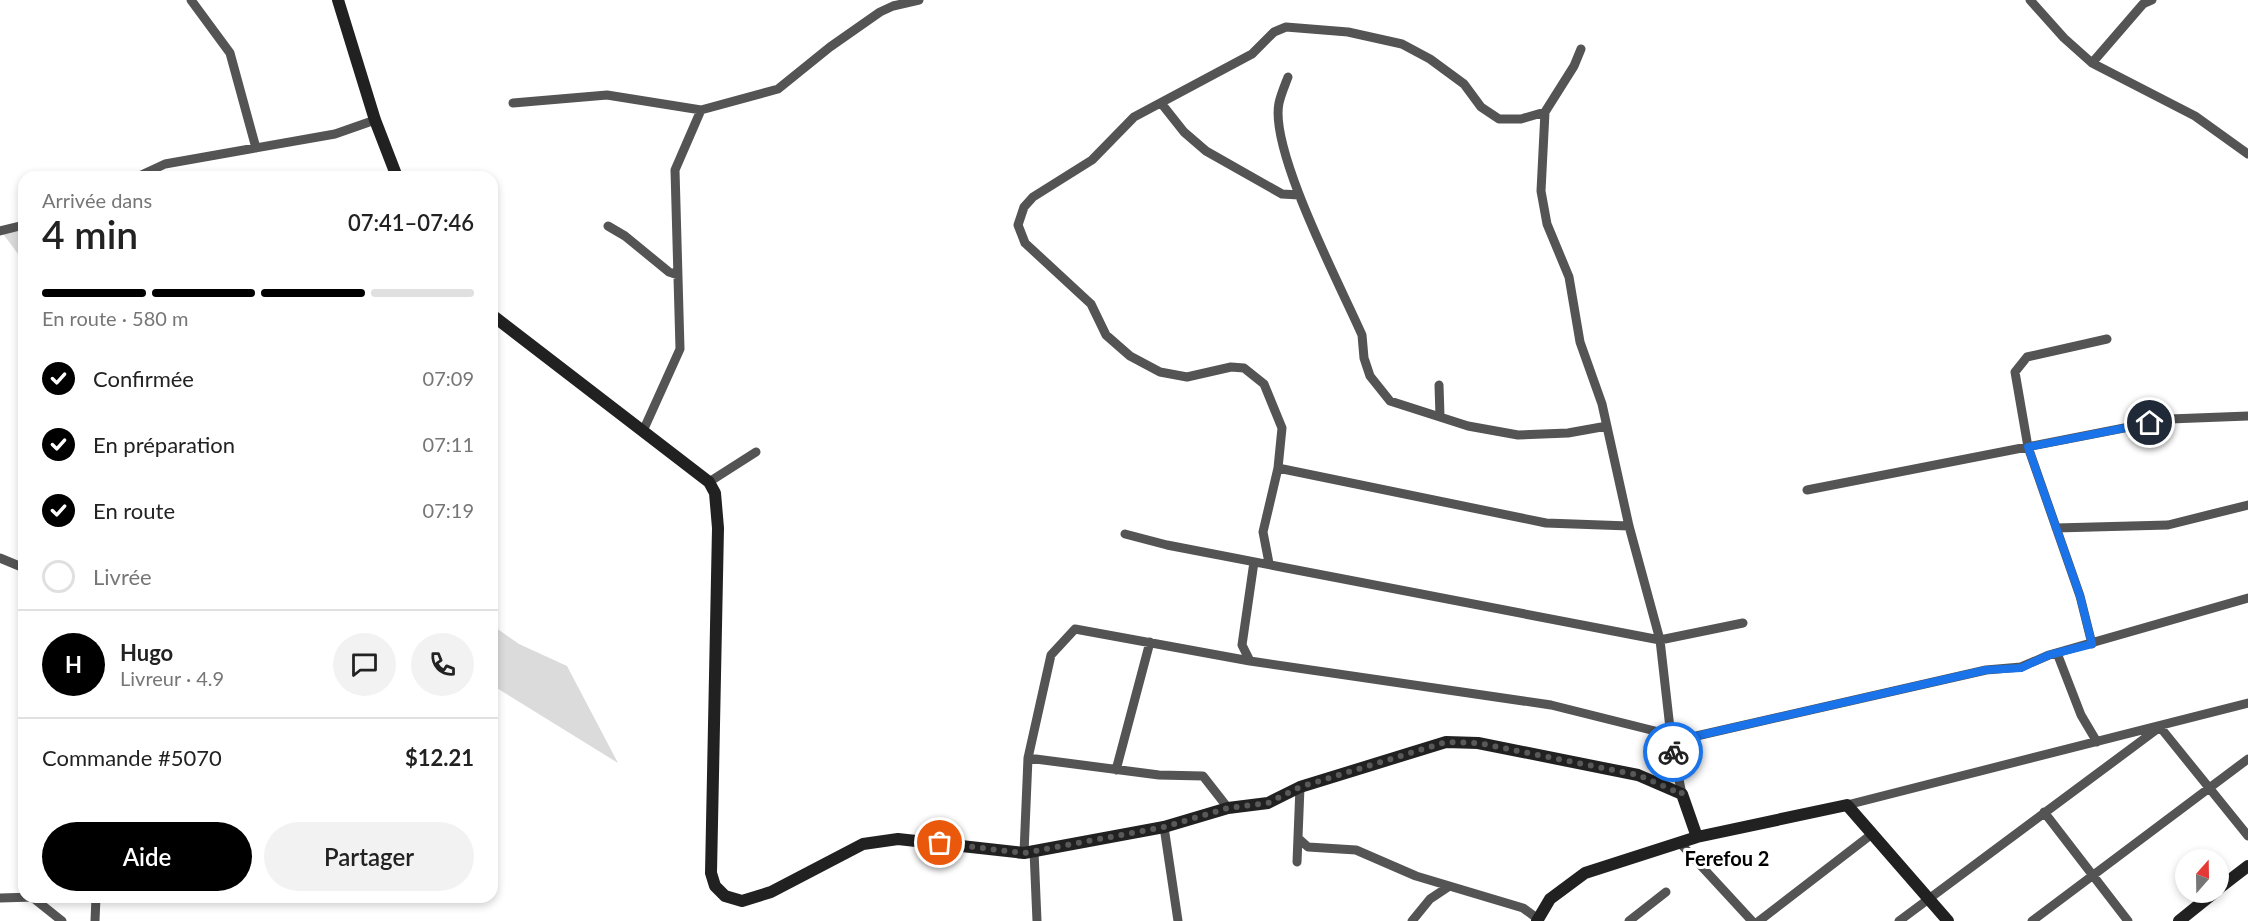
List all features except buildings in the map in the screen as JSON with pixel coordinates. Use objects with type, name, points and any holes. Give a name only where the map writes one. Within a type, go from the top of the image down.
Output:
[{"type":"street","points":[[191,0],[230,53],[256,148]]},
{"type":"street","points":[[338,0],[375,120],[395,171]]},
{"type":"street","points":[[513,103],[607,95],[702,110],[778,89],[830,47],[880,12],[893,6],[919,0]]},
{"type":"street","points":[[2030,0],[2064,38],[2092,63],[2195,116],[2248,154]]},
{"type":"street","points":[[2092,63],[2143,4],[2152,0]]},
{"type":"street","points":[[1269,563],[1263,532],[1278,468],[1282,428],[1264,384],[1244,368],[1231,367],[1187,377],[1160,372],[1130,356],[1107,335],[1090,304],[1025,243],[1018,225],[1024,207],[1033,196],[1092,160],[1134,117],[1252,54],[1274,32],[1286,27],[1348,32],[1402,44],[1430,59],[1464,84],[1481,107],[1499,119],[1521,119],[1545,112]]},
{"type":"street","points":[[1581,49],[1574,66],[1545,112],[1541,191],[1547,224],[1569,277],[1580,342],[1607,426],[1629,526],[1659,640],[1672,746],[1682,794],[1697,837]]},
{"type":"street","points":[[1288,77],[1278,104],[1282,144],[1299,195],[1362,335],[1364,358],[1370,376],[1390,401],[1468,426],[1518,435],[1568,433],[1607,426]]},
{"type":"street","points":[[1161,103],[1184,132],[1206,151],[1282,194],[1299,195]]},
{"type":"street","points":[[643,431],[680,349],[675,170],[702,110]]},
{"type":"street","points":[[150,171],[165,164],[335,134],[375,120]]},
{"type":"street","points":[[0,231],[18,226]]},
{"type":"street","points":[[608,226],[625,236],[669,272],[678,275]]},
{"type":"street","points":[[498,320],[709,482],[715,493],[718,528],[711,873],[715,886],[725,896],[742,901],[771,892],[863,844],[898,839],[1029,852],[1164,827],[1228,808],[1268,803],[1300,787],[1446,742],[1478,743],[1638,775],[1682,794]]},
{"type":"street","points":[[2092,644],[2080,596],[2028,447],[2015,372],[2027,357],[2107,339]]},
{"type":"street","points":[[1439,386],[1440,416]]},
{"type":"street","points":[[1807,490],[2170,419],[2248,416]]},
{"type":"street","points":[[709,482],[756,452]]},
{"type":"street","points":[[1278,468],[1546,523],[1629,526]]},
{"type":"street","points":[[2056,528],[2168,525],[2248,505]]},
{"type":"street","points":[[1125,534],[1254,562],[1269,563],[1659,640],[1743,623]]},
{"type":"street","points":[[0,558],[18,566]]},
{"type":"street","points":[[1250,661],[1242,645],[1254,562]]},
{"type":"street","points":[[1672,746],[1692,737],[1986,670],[2021,668],[2057,653],[2248,598]]},
{"type":"street","points":[[1037,921],[1029,852],[1028,758],[1051,655],[1075,629],[1250,661],[1551,705],[1655,731],[1672,746]]},
{"type":"street","points":[[1116,770],[1150,642]]},
{"type":"street","points":[[2057,653],[2081,715],[2097,742]]},
{"type":"street","points":[[1298,838],[1308,847],[1356,850],[1448,887],[1523,908],[1538,920],[1550,899],[1586,873],[1697,837],[1847,805],[2248,703]]},
{"type":"street","points":[[2160,727],[2248,836]]},
{"type":"street","points":[[1899,921],[2160,727]]},
{"type":"street","points":[[1028,758],[1159,775],[1203,776],[1228,808]]},
{"type":"street","points":[[2032,921],[2248,759]]},
{"type":"street","points":[[1297,862],[1300,787]]},
{"type":"street","points":[[1847,805],[1948,921]]},
{"type":"street","points":[[2044,812],[2128,921]]},
{"type":"street","points":[[1164,827],[1178,921]]},
{"type":"street","points":[[1759,921],[1872,834]]},
{"type":"street","points":[[1680,843],[1752,921]]},
{"type":"street","points":[[2229,881],[2248,866]]},
{"type":"street","points":[[1412,921],[1430,899],[1448,887]]},
{"type":"street","points":[[0,892],[5,897]]},
{"type":"street","points":[[1629,921],[1666,892]]},
{"type":"street","points":[[40,903],[62,921]]},
{"type":"street","points":[[94,903],[96,921]]},
{"type":"street","points":[[2179,921],[2201,903]]},
{"type":"shaded area","points":[[18,230],[18,254],[1,231]]},
{"type":"shaded area","points":[[498,629],[519,644],[567,666],[618,763],[498,689]]},
{"type":"way so far","points":[[940,843],[1024,853],[1164,827],[1228,808],[1268,803],[1300,787],[1446,742],[1478,743],[1638,775],[1682,794],[1673,752]]},
{"type":"district","name":"Ferefou 2","points":[[1727,859]]},
{"type":"route","points":[[1673,752],[1672,746],[1692,737],[1986,670],[2021,668],[2049,655],[2092,644],[2080,596],[2028,447],[2150,423]]}]
